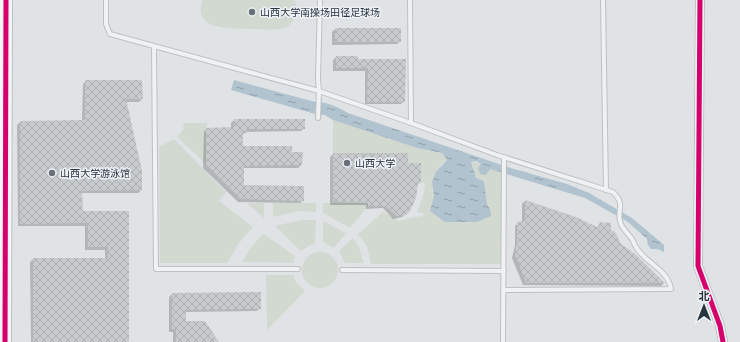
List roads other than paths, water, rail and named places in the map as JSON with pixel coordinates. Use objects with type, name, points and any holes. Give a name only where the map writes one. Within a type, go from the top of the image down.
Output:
[{"type":"main road","points":[[5,342],[6,0]]},
{"type":"street","points":[[700,0],[698,266],[720,326],[723,342]]},
{"type":"lane","points":[[106,0],[106,24],[110,34],[319,92],[411,123],[504,157],[613,192],[618,198],[620,207],[620,221],[638,250],[665,275],[670,283],[671,289],[504,290]]},
{"type":"lane","points":[[318,118],[320,0]]},
{"type":"lane","points":[[410,0],[411,123]]},
{"type":"lane","points":[[603,0],[606,190]]},
{"type":"lane","points":[[154,47],[156,268],[298,269]]},
{"type":"lane","points":[[503,342],[504,157]]},
{"type":"lane","points":[[342,270],[504,271]]},
{"type":"water","points":[[234,80],[315,102],[336,106],[348,113],[514,169],[567,184],[589,193],[632,218],[664,245],[664,252],[658,249],[651,249],[648,245],[647,239],[628,222],[585,198],[490,169],[486,175],[480,174],[478,168],[481,164],[476,161],[471,162],[471,164],[476,178],[484,181],[487,204],[490,209],[491,216],[477,222],[445,222],[430,211],[434,196],[432,182],[436,172],[447,160],[442,153],[417,148],[333,120],[325,115],[315,114],[231,90]]},
{"type":"place","name":"山西大学南操场田径足球场","points":[[252,12]]},
{"type":"place","name":"山西大学","points":[[347,163]]},
{"type":"place","name":"山西大学游泳馆","points":[[52,173]]}]
